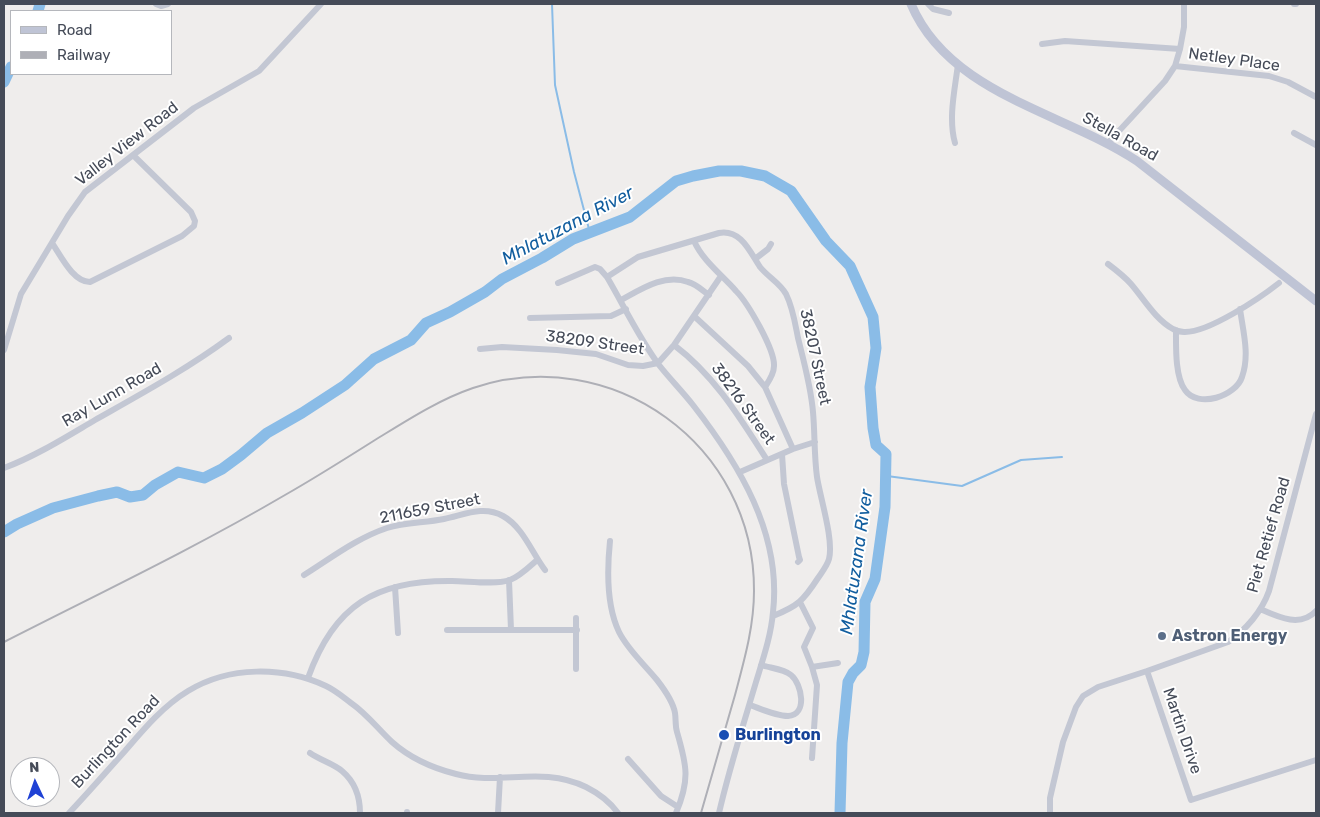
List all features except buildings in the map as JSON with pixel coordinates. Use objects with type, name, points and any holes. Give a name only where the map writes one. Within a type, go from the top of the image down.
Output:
[{"type":"main road","name":"Stella Road","points":[[911,4],[928,32],[958,64],[976,78],[998,91],[1130,156],[1153,172],[1316,301]]},
{"type":"street","name":"Valley View Road","points":[[4,350],[22,294],[85,192],[194,108],[259,71],[321,4]]},
{"type":"street","points":[[928,4],[934,9],[948,13]]},
{"type":"street","points":[[1108,144],[1165,81],[1175,66],[1185,18],[1184,4]]},
{"type":"street","points":[[1042,44],[1066,41],[1180,49]]},
{"type":"street","points":[[955,143],[952,132],[952,120],[958,64]]},
{"type":"street","name":"Netley Place","points":[[1175,66],[1270,76],[1288,82],[1316,97]]},
{"type":"street","points":[[1294,133],[1314,144],[1316,136]]},
{"type":"street","points":[[52,243],[77,279],[90,282],[182,236],[194,226],[195,220],[191,212],[133,155]]},
{"type":"street","name":"38207 Street","points":[[607,277],[638,257],[724,232],[732,234],[745,244],[760,267],[782,288],[790,305],[810,388],[817,473],[826,519],[830,556],[806,597],[773,616]]},
{"type":"street","points":[[694,241],[704,256],[735,289],[750,309],[772,353],[774,370],[765,388]]},
{"type":"street","points":[[756,259],[772,244]]},
{"type":"street","points":[[1108,264],[1129,282],[1152,310],[1167,324],[1176,330],[1186,333],[1205,327],[1240,309],[1279,283]]},
{"type":"street","points":[[558,282],[595,267],[600,269],[607,277],[644,342],[694,406],[740,472],[755,503],[765,535],[773,573],[773,616],[750,705],[728,774],[719,813]]},
{"type":"street","name":"38209 Street","points":[[480,349],[502,347],[596,354],[628,365],[643,366],[658,362],[674,345],[721,276]]},
{"type":"street","points":[[621,300],[650,284],[664,280],[689,282],[708,295]]},
{"type":"street","points":[[530,318],[611,316],[626,309]]},
{"type":"street","points":[[1176,330],[1176,367],[1184,390],[1193,397],[1217,399],[1237,385],[1243,376],[1245,346],[1240,309]]},
{"type":"street","points":[[694,316],[748,366],[765,388],[793,449]]},
{"type":"street","name":"Ray Lunn Road","points":[[4,468],[38,453],[120,406],[194,363],[229,338]]},
{"type":"street","name":"38216 Street","points":[[674,345],[703,370],[718,387],[739,415],[767,460]]},
{"type":"street","name":"Piet Retief Road","points":[[1050,813],[1050,798],[1063,742],[1079,701],[1092,689],[1228,642],[1246,628],[1260,609],[1267,598],[1271,585],[1316,414]]},
{"type":"street","points":[[740,472],[793,449],[815,442]]},
{"type":"street","points":[[782,454],[784,484],[800,557],[798,562]]},
{"type":"street","name":"211659 Street","points":[[304,574],[365,537],[389,528],[439,520],[479,510],[497,513],[512,522],[545,570]]},
{"type":"street","points":[[610,541],[609,584],[613,614],[618,630],[624,642],[656,680],[674,709],[676,726],[684,756],[686,779],[685,789],[677,810],[661,796],[628,759]]},
{"type":"street","points":[[308,678],[328,634],[340,619],[361,602],[395,586],[420,581],[509,580],[538,560]]},
{"type":"street","points":[[509,580],[511,630]]},
{"type":"street","points":[[395,586],[398,633]]},
{"type":"street","points":[[800,602],[814,628],[804,647],[812,667],[816,685],[812,758]]},
{"type":"street","points":[[1260,609],[1286,619],[1299,620],[1310,616],[1316,611]]},
{"type":"street","points":[[576,618],[576,669]]},
{"type":"street","points":[[447,630],[577,630]]},
{"type":"street","points":[[812,667],[838,663]]},
{"type":"street","points":[[750,705],[786,716],[795,714],[800,708],[802,695],[792,676],[761,665]]},
{"type":"street","name":"Martin Drive","points":[[1147,671],[1191,800],[1316,760]]},
{"type":"street","name":"Burlington Road","points":[[69,813],[141,732],[167,706],[188,691],[221,677],[252,672],[282,673],[308,678],[328,687],[354,705],[393,742],[416,759],[436,768],[462,776],[544,775],[574,781],[602,796],[618,813]]},
{"type":"street","points":[[310,753],[341,770],[358,793],[360,813]]},
{"type":"street","points":[[498,813],[500,777]]},
{"type":"waterway","name":"Mhlatuzana River","points":[[38,10],[40,4]]},
{"type":"waterway","points":[[552,4],[555,85],[574,172],[590,233]]},
{"type":"waterway","name":"Mhlatuzana River","points":[[4,82],[10,69]]},
{"type":"waterway","name":"Mhlatuzana River","points":[[4,532],[53,508],[98,496],[117,492],[130,497],[143,495],[155,485],[178,472],[204,478],[222,469],[267,433],[345,385],[374,359],[411,340],[426,323],[450,312],[485,292],[502,279],[573,239],[630,217],[676,181],[719,171],[741,171],[765,176],[791,191],[826,241],[850,266],[873,317],[876,348],[870,387],[876,445],[886,454],[885,507],[875,579],[865,602],[864,652],[861,665],[848,682],[842,743],[840,813]]},
{"type":"waterway","points":[[887,476],[962,486],[1021,460],[1062,457]]},
{"type":"railway","points":[[4,642],[180,553],[250,515],[319,475],[410,418],[460,393],[473,388],[525,378],[576,380],[623,394],[666,418],[702,450],[730,491],[748,538],[754,591],[750,631],[735,695],[701,813]]},
{"type":"place","name":"Astron Energy","points":[[1162,636]]},
{"type":"place","name":"Burlington","points":[[724,735]]}]
